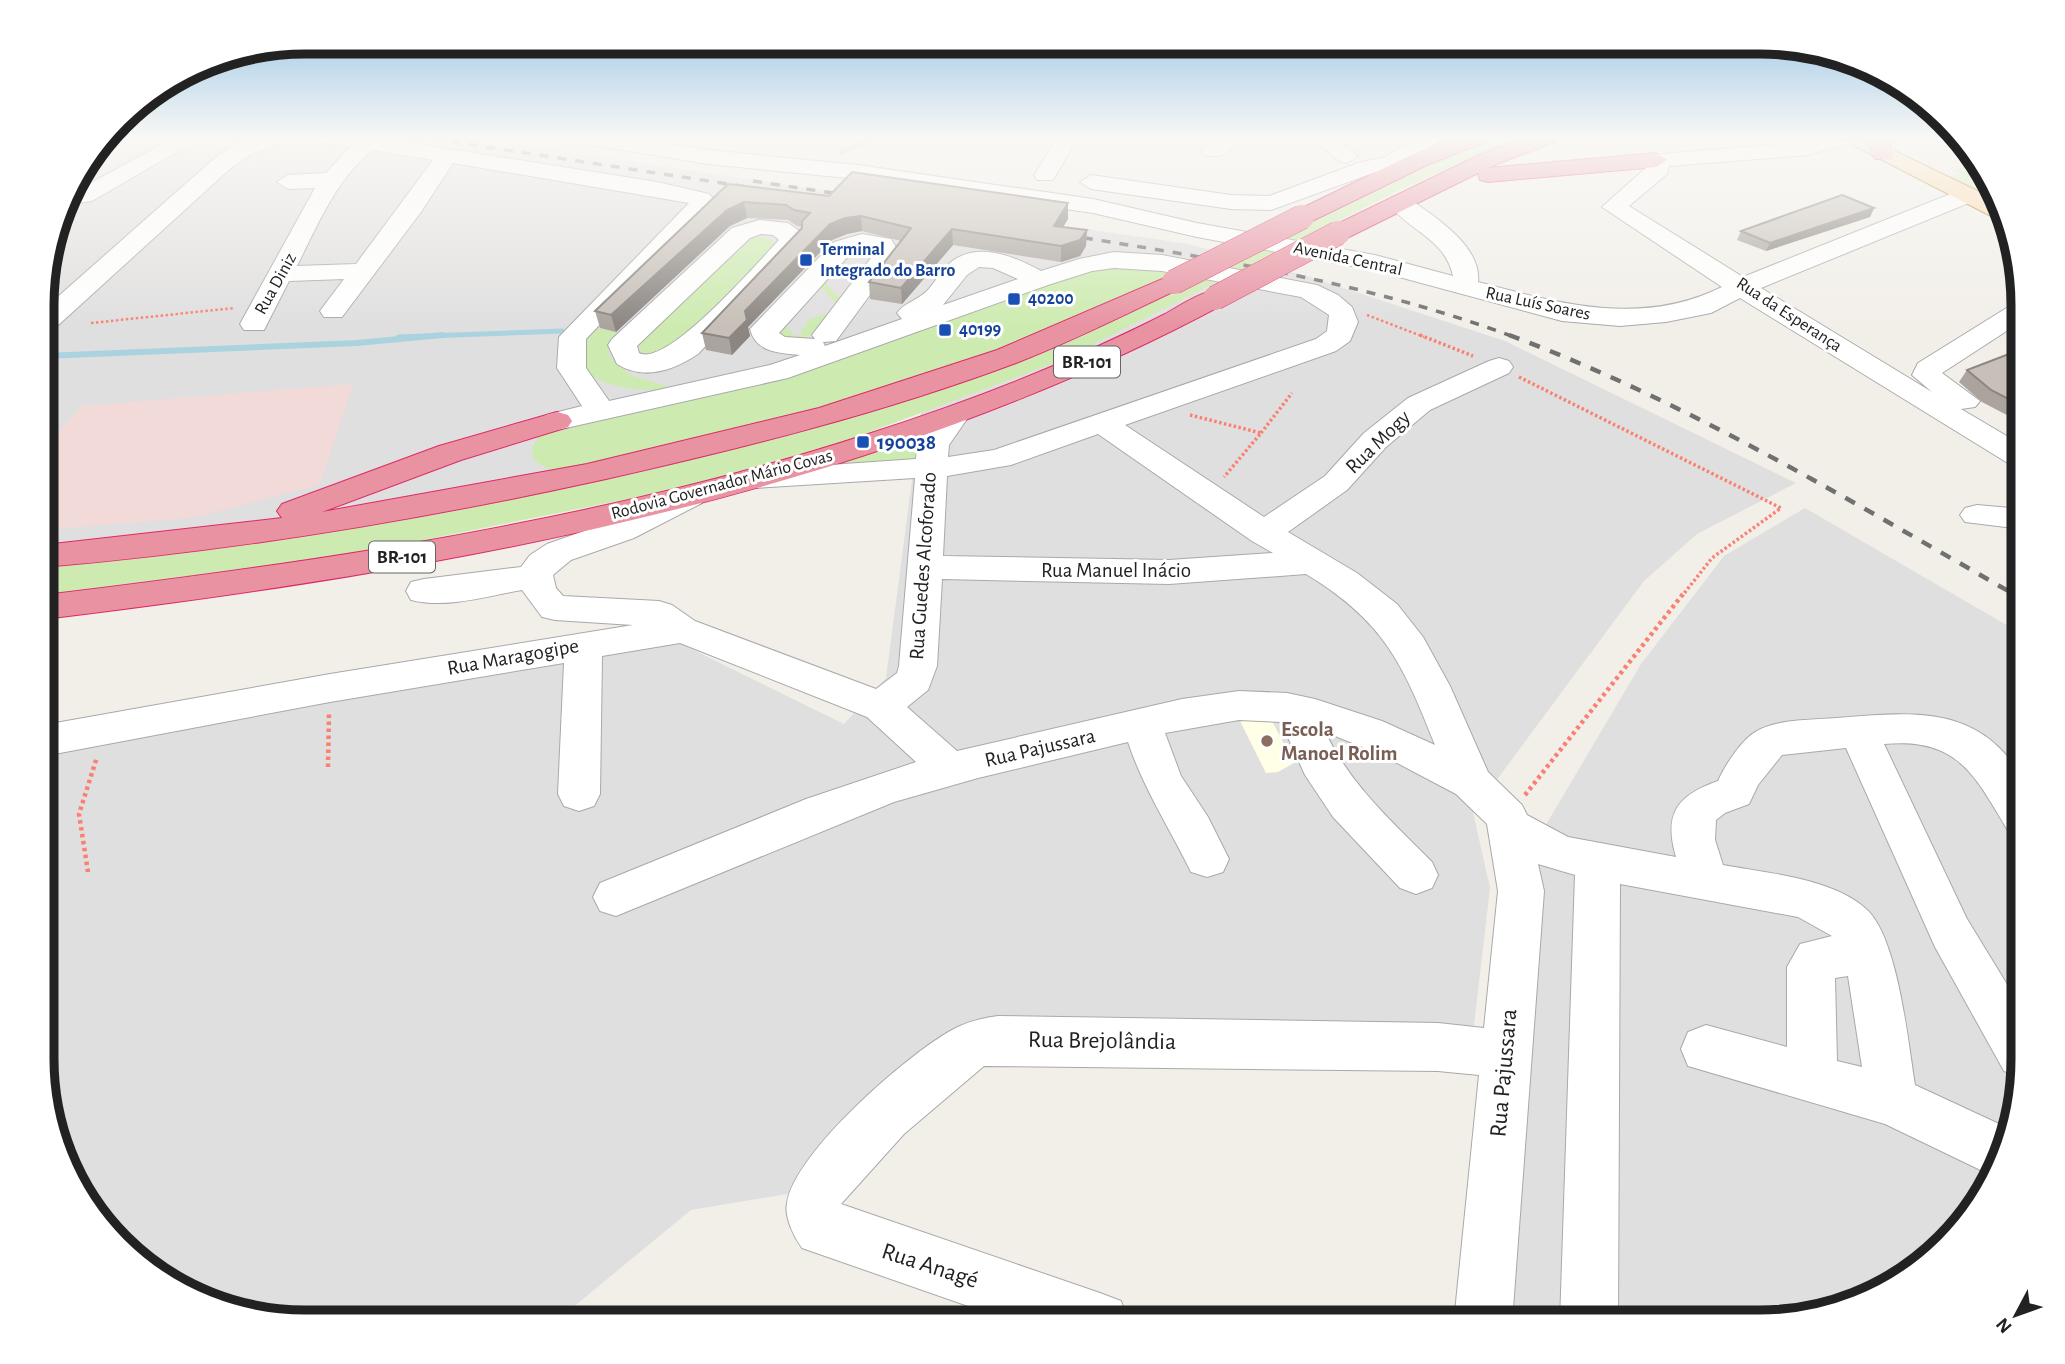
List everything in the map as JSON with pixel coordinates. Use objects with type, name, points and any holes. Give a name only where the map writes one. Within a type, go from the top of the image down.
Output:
[{"type":"highway","name":"Rodovia Governador Mário Covas","points":[[54,555],[381,515],[712,445],[869,402],[1051,338],[1174,282],[1335,200]]},
{"type":"highway","name":"Rodovia Governador Mário Covas","points":[[54,606],[247,582],[444,551],[550,530],[754,478],[954,416],[1137,340],[1338,233],[1407,200]]},
{"type":"highway","points":[[557,421],[525,439],[517,456],[520,463],[540,475],[573,476]]},
{"type":"highway","points":[[232,534],[450,453],[557,421]]},
{"type":"street","points":[[54,314],[182,200]]},
{"type":"street","name":"Rua Diniz","points":[[259,315],[322,200]]},
{"type":"street","points":[[333,311],[418,200]]},
{"type":"street","points":[[600,409],[571,370],[567,355],[573,337],[704,202],[700,200]]},
{"type":"street","name":"Avenida Central","points":[[1095,200],[1149,219],[1375,263],[1464,287]]},
{"type":"street","points":[[1136,200],[1149,219]]},
{"type":"street","name":"Avenida Central","points":[[1219,200],[1251,204],[1285,200]]},
{"type":"street","points":[[1251,204],[1256,200]]},
{"type":"street","name":"Rua da Esperança","points":[[1623,200],[1614,207],[1744,286],[1852,357],[2011,440]]},
{"type":"street","name":"Rua Luís Soares","points":[[1464,287],[1562,313],[1620,318],[1666,314],[1702,307],[1744,286],[1978,200]]},
{"type":"street","points":[[1400,203],[1446,239],[1466,275],[1464,287]]},
{"type":"street","points":[[707,354],[791,242],[789,233],[766,226],[741,233],[622,345],[627,358],[639,365],[671,370],[723,369],[929,306],[958,269],[974,261],[1006,263],[1039,280]]},
{"type":"street","points":[[870,241],[887,251],[856,294],[809,342],[770,341],[764,329],[835,255],[855,242],[870,241]]},
{"type":"street","points":[[639,365],[707,354],[759,354],[809,342],[915,302],[947,261],[961,253],[978,251],[1077,268]]},
{"type":"street","points":[[557,421],[600,409],[778,372],[1039,280],[1114,260],[1162,263],[1298,288],[1329,301],[1342,313],[1345,321],[1340,335],[1326,345],[1163,404],[1000,458],[930,468],[754,478]]},
{"type":"street","points":[[283,274],[365,271]]},
{"type":"street","points":[[856,294],[874,305],[908,306]]},
{"type":"street","points":[[2011,317],[1928,369],[1926,375],[2011,438]]},
{"type":"street","name":"Rua Mogy","points":[[1264,533],[1336,483],[1375,440],[1419,404],[1437,393],[1481,377],[1499,366]]},
{"type":"street","name":"Rua Guedes Alcoforado","points":[[881,707],[914,680],[918,666],[933,445],[940,430],[954,416]]},
{"type":"street","points":[[1102,423],[1264,533],[1345,582],[1384,613],[1410,646],[1431,686],[1471,782],[1508,821],[1559,854],[1798,898],[1823,907],[1854,926],[1866,952],[1892,1101]]},
{"type":"street","points":[[682,630],[659,614],[555,608],[545,602],[539,592],[536,576],[541,564],[552,556],[621,531],[690,496]]},
{"type":"street","points":[[1977,515],[2011,518]]},
{"type":"street","name":"Rua Manuel Inácio","points":[[923,566],[1169,572],[1310,562]]},
{"type":"street","points":[[424,591],[467,589],[536,576]]},
{"type":"street","name":"Rua Maragogipe","points":[[54,739],[330,688],[682,630],[881,707],[950,769]]},
{"type":"street","points":[[579,794],[584,645]]},
{"type":"street","name":"Rua Pajussara","points":[[616,897],[853,800],[950,769],[1142,724],[1242,706],[1295,710],[1331,717],[1369,730],[1471,782]]},
{"type":"street","points":[[1295,710],[1320,764],[1348,805],[1416,875]]},
{"type":"street","points":[[1142,724],[1162,782],[1193,830],[1207,859]]},
{"type":"street","points":[[1706,880],[1693,840],[1695,813],[1710,801],[1734,792],[1741,776],[1770,742],[1812,734],[1871,731],[1902,725],[1928,728],[1968,745],[1987,762],[2011,800]]},
{"type":"street","points":[[1871,731],[1864,744],[1951,933],[2011,1035]]},
{"type":"street","name":"Rua Pajussara","points":[[1484,1310],[1521,891],[1508,821]]},
{"type":"street","points":[[1589,1310],[1598,861]]},
{"type":"street","points":[[1812,1079],[1811,967],[1817,959],[1866,952]]},
{"type":"street","name":"Rua Brejolândia","points":[[840,1236],[815,1221],[814,1199],[826,1177],[928,1079],[972,1045],[998,1040],[1438,1047],[1505,1054]]},
{"type":"street","points":[[1706,1049],[1892,1101],[1994,1149]]},
{"type":"street","name":"Rua Anagé","points":[[840,1236],[1064,1310]]},
{"type":"path","points":[[1342,313],[1365,314],[1499,366],[1781,508],[1712,558],[1508,821]]},
{"type":"path","points":[[92,323],[259,315]]},
{"type":"path","points":[[1209,497],[1249,443],[1261,433],[1292,393]]},
{"type":"path","points":[[1163,404],[1214,424],[1226,422],[1261,433]]},
{"type":"path","points":[[328,766],[330,688]]},
{"type":"path","points":[[88,872],[79,814],[106,730]]},
{"type":"shaded area","points":[[77,200],[889,200],[1188,244],[1310,277],[1505,341],[1796,483],[1697,534],[1644,581],[1473,812],[1490,888],[1471,1051],[935,1054],[793,1193],[691,1210],[570,1310],[273,1308],[240,1301],[194,1284],[152,1258],[106,1212],[80,1170],[63,1124],[56,1091],[54,1059],[54,739],[655,631],[844,724],[886,678],[922,404],[584,496],[54,568],[56,273],[63,240]]},
{"type":"shaded area","points":[[977,267],[990,268],[1001,273],[1000,286],[937,310],[963,273]]},
{"type":"shaded area","points":[[353,384],[320,484],[197,517],[54,529],[54,437],[82,406]]},
{"type":"shaded area","points":[[1805,508],[2011,628],[2011,1059],[2009,1091],[2002,1124],[1985,1170],[1959,1212],[1913,1258],[1856,1291],[1809,1305],[1760,1310],[1509,1310],[1534,845],[1641,664],[1724,556]]},
{"type":"shaded area","name":"Escola Manoel Rolim","points":[[1269,715],[1294,763],[1278,772],[1266,773],[1239,719]]},
{"type":"green space","points":[[1345,200],[1381,200],[1058,362],[797,459],[683,488],[344,556],[54,594],[54,557],[460,509],[595,482],[884,403]]},
{"type":"green space","points":[[753,235],[773,240],[774,246],[663,358],[644,355],[634,342]]},
{"type":"green space","points":[[865,249],[875,253],[871,261],[862,253],[852,254],[823,280],[841,300],[816,331],[801,338],[778,336],[779,322],[783,322],[794,336],[803,334],[801,328],[807,326],[807,320],[830,312],[836,303],[816,282],[848,252]]},
{"type":"green space","points":[[1092,266],[1189,269],[1128,302],[870,397],[557,471],[546,468],[533,459],[532,447],[541,434],[761,381]]},
{"type":"green space","points":[[595,327],[617,332],[610,340],[609,356],[630,375],[672,388],[645,390],[599,380],[588,371],[582,360],[583,346]]},
{"type":"green space","points":[[935,430],[938,458],[822,468]]},
{"type":"building","points":[[712,200],[1045,200],[1068,203],[1054,226],[1087,230],[1080,240],[1061,246],[952,229],[901,288],[869,282],[911,228],[861,216],[845,218],[830,224],[745,311],[747,320],[729,338],[702,333],[802,228],[802,221],[810,213],[794,210],[786,205],[744,202],[727,210],[611,315],[595,311]]},
{"type":"building","points":[[1829,200],[1853,200],[1874,208],[1770,243],[1741,231]]},
{"type":"building","points":[[2011,353],[2011,400],[1991,390],[1967,370]]},
{"type":"waterway","points":[[437,336],[562,331]]},
{"type":"waterway","points":[[437,336],[443,335]]},
{"type":"waterway","points":[[54,356],[357,343],[437,336]]},
{"type":"waterway","points":[[398,337],[437,336]]},
{"type":"railway","points":[[1066,235],[1180,253],[1349,287],[1459,318],[1513,337]]},
{"type":"railway","points":[[1509,335],[1513,337]]},
{"type":"railway","points":[[1513,337],[1641,391],[1705,422],[2011,593]]},
{"type":"place","name":"Terminal Integrado do Barro","points":[[806,260]]},
{"type":"place","name":"40200","points":[[1014,299]]},
{"type":"place","name":"40199","points":[[945,330]]},
{"type":"place","name":"190038","points":[[863,442]]},
{"type":"place","name":"Escola Manoel Rolim","points":[[1267,741]]}]
